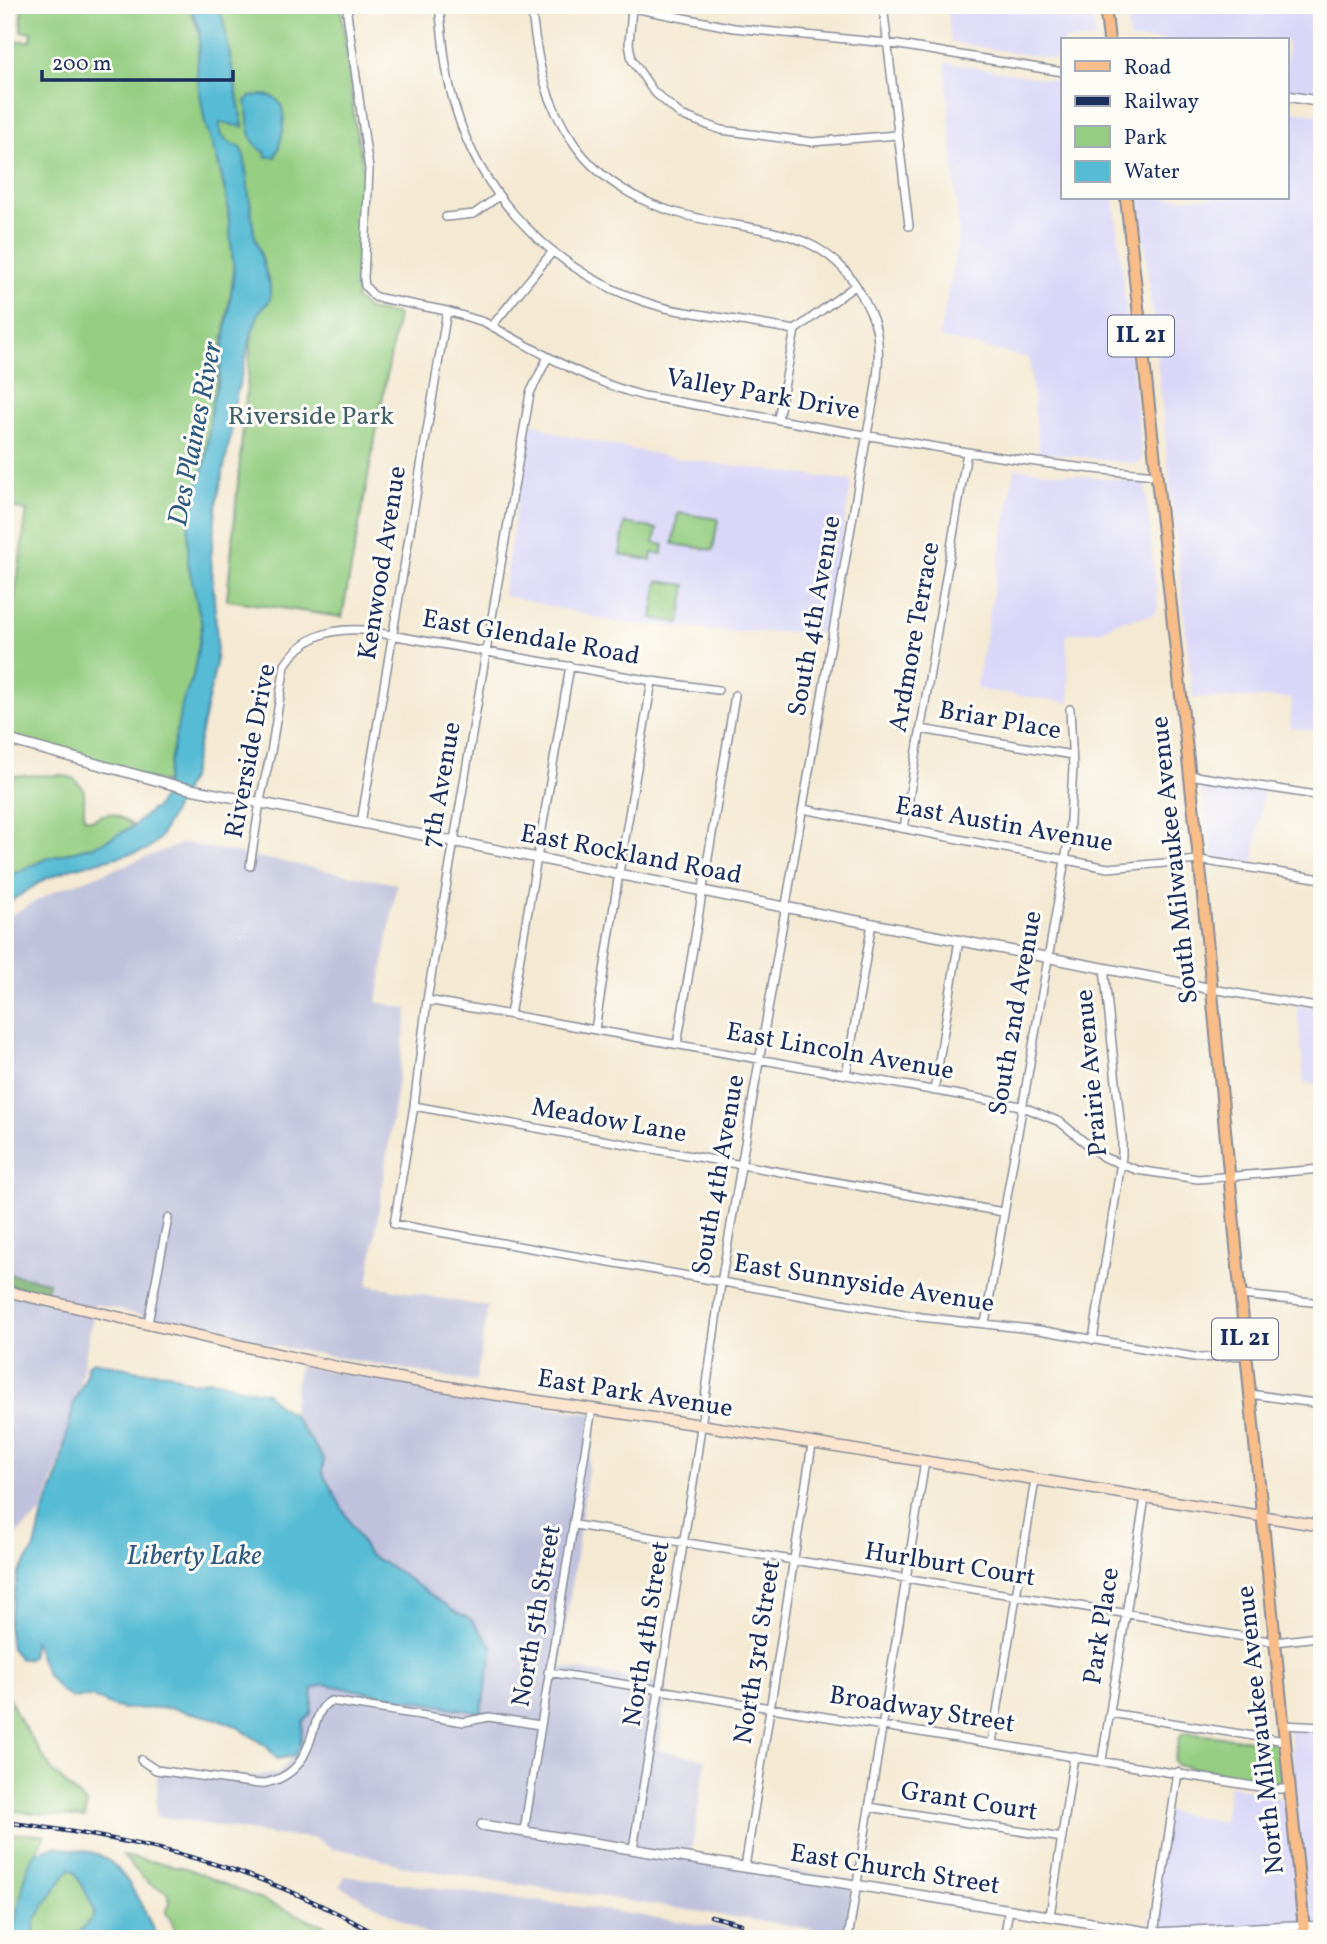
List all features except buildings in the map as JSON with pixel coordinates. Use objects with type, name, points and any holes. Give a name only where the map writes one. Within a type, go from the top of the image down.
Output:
[{"type":"main road","points":[[1105,5],[1109,38]]},
{"type":"main road","name":"South Milwaukee Avenue","points":[[1126,200],[1199,860],[1262,1517]]},
{"type":"main road","name":"East Park Avenue","points":[[5,1291],[341,1368],[1322,1526]]},
{"type":"main road","name":"North Milwaukee Avenue","points":[[1262,1517],[1305,1939]]},
{"type":"street","name":"Valley Park Drive","points":[[350,5],[347,13],[369,169],[364,278],[369,293],[380,298],[468,316],[581,374],[644,396],[967,452],[1156,475]]},
{"type":"street","points":[[439,5],[448,80],[469,147],[499,196],[539,240],[606,285],[660,307],[794,330]]},
{"type":"street","name":"South 4th Avenue","points":[[531,5],[540,69],[547,93],[576,148],[599,170],[630,194],[657,206],[686,215],[780,232],[825,252],[842,267],[856,285],[877,332],[877,373],[721,1283],[701,1425]]},
{"type":"street","points":[[618,5],[734,28],[887,43],[1061,72]]},
{"type":"street","points":[[883,5],[909,226]]},
{"type":"street","points":[[632,8],[629,44],[632,60],[653,91],[681,115],[721,130],[813,142],[898,135]]},
{"type":"street","points":[[1288,96],[1322,102]]},
{"type":"street","points":[[446,217],[474,214],[499,196]]},
{"type":"street","points":[[492,326],[553,251]]},
{"type":"street","points":[[778,419],[794,330],[856,285]]},
{"type":"street","name":"Kenwood Avenue","points":[[361,822],[447,311]]},
{"type":"street","name":"7th Avenue","points":[[394,1224],[414,1107],[427,1000],[530,393],[548,356]]},
{"type":"street","name":"Ardmore Terrace","points":[[904,828],[967,452]]},
{"type":"street","name":"East Glendale Road","points":[[337,630],[362,630],[718,690]]},
{"type":"street","name":"Riverside Drive","points":[[250,866],[285,665],[303,643],[318,635],[337,630]]},
{"type":"street","points":[[510,1015],[570,667]]},
{"type":"street","points":[[595,1030],[652,681]]},
{"type":"street","points":[[677,1045],[735,695]]},
{"type":"street","name":"South 2nd Avenue","points":[[985,1324],[1069,837],[1072,806],[1070,709]]},
{"type":"street","name":"Briar Place","points":[[921,729],[1072,755]]},
{"type":"street","name":"East Rockland Road","points":[[5,739],[202,791],[702,889],[786,908],[1212,989]]},
{"type":"street","points":[[1189,775],[1322,796]]},
{"type":"street","name":"East Austin Avenue","points":[[803,809],[1108,868],[1199,860],[1322,879]]},
{"type":"street","points":[[846,1075],[872,923]]},
{"type":"street","points":[[934,1091],[959,940]]},
{"type":"street","name":"Prairie Avenue","points":[[1093,1340],[1121,1165],[1122,1139],[1104,968]]},
{"type":"street","points":[[1212,989],[1322,1008]]},
{"type":"street","name":"East Lincoln Avenue","points":[[427,1000],[1021,1106],[1060,1122],[1104,1157],[1137,1171],[1198,1179],[1322,1169]]},
{"type":"street","name":"Meadow Lane","points":[[414,1107],[1003,1212]]},
{"type":"street","points":[[148,1323],[168,1218]]},
{"type":"street","name":"East Sunnyside Avenue","points":[[394,1224],[921,1317],[985,1324],[1200,1358],[1246,1355]]},
{"type":"street","points":[[1241,1295],[1322,1303]]},
{"type":"street","points":[[1250,1394],[1322,1404]]},
{"type":"street","name":"North 5th Street","points":[[524,1831],[592,1408]]},
{"type":"street","name":"North 4th Street","points":[[634,1849],[701,1425]]},
{"type":"street","name":"North 3rd Street","points":[[745,1867],[812,1445]]},
{"type":"street","points":[[848,1939],[925,1461]]},
{"type":"street","points":[[992,1743],[1035,1480]]},
{"type":"street","name":"Park Place","points":[[1102,1760],[1145,1499]]},
{"type":"street","name":"Hurlburt Court","points":[[575,1525],[1160,1619],[1185,1627],[1275,1642],[1318,1637]]},
{"type":"street","name":"Broadway Street","points":[[548,1672],[1272,1789],[1290,1789]]},
{"type":"street","points":[[141,1760],[156,1770],[259,1784],[279,1779],[296,1767],[308,1748],[321,1709],[331,1701],[460,1721],[489,1717],[540,1725]]},
{"type":"street","points":[[1110,1713],[1285,1741]]},
{"type":"street","points":[[1283,1725],[1322,1727]]},
{"type":"street","points":[[1050,1916],[1074,1756]]},
{"type":"street","points":[[1154,1933],[1178,1772]]},
{"type":"street","name":"Grant Court","points":[[869,1807],[1062,1838]]},
{"type":"street","name":"East Church Street","points":[[482,1825],[1154,1933],[1322,1927]]},
{"type":"street","points":[[1004,1939],[1009,1909]]},
{"type":"shaded area","points":[[947,5],[1092,5],[1096,38],[1061,38],[1061,61],[951,42]]},
{"type":"shaded area","points":[[1126,5],[1322,5],[1322,95],[1288,89],[1288,38],[1129,38]]},
{"type":"shaded area","points":[[945,62],[1061,82],[1061,200],[1114,200],[1142,460],[1138,464],[1039,452],[1029,358],[939,338],[959,235]]},
{"type":"shaded area","points":[[1288,110],[1322,115],[1322,731],[1290,728],[1292,698],[1193,698],[1140,200],[1288,200]]},
{"type":"shaded area","points":[[529,421],[562,435],[676,458],[852,481],[824,632],[730,632],[615,622],[503,595]]},
{"type":"shaded area","points":[[1015,468],[1145,483],[1158,609],[1153,615],[1120,621],[1101,631],[1066,634],[1070,703],[976,689]]},
{"type":"shaded area","points":[[1200,781],[1264,790],[1254,862],[1213,857]]},
{"type":"shaded area","points":[[184,843],[397,884],[377,1002],[408,1009],[368,1285],[488,1307],[476,1382],[248,1341],[95,1304],[80,1383],[42,1512],[5,1544],[5,918],[55,891]]},
{"type":"shaded area","points":[[1297,1004],[1322,1008],[1322,1085],[1304,1083]]},
{"type":"shaded area","points":[[299,1366],[596,1415],[560,1667],[668,1684],[658,1750],[706,1759],[691,1855],[853,1880],[846,1934],[411,1868],[356,1852],[332,1849],[314,1838],[273,1835],[156,1816],[158,1766],[250,1776],[277,1774],[300,1747],[303,1722],[311,1714],[313,1689],[324,1684],[481,1712],[471,1619],[454,1611],[368,1554],[322,1472],[324,1459],[292,1414]]},
{"type":"shaded area","points":[[1290,1730],[1322,1733],[1322,1939],[1229,1939],[1228,1933],[1154,1938],[1150,1926],[1166,1811],[1224,1822],[1229,1785],[1280,1798],[1297,1799]]},
{"type":"shaded area","points":[[345,1876],[798,1939],[436,1939],[340,1886]]},
{"type":"green space","points":[[20,5],[189,5],[200,36],[197,76],[227,200],[234,273],[188,563],[202,625],[193,677],[183,701],[166,783],[5,739],[5,666],[27,511],[5,506],[5,54],[8,59],[17,41],[31,41],[32,32],[21,32]]},
{"type":"green space","name":"Riverside Park","points":[[216,5],[341,5],[354,118],[364,172],[356,299],[369,310],[398,315],[342,617],[227,600],[252,332],[259,312],[270,300],[270,286],[254,233],[244,156],[240,147],[220,134],[219,121],[243,126],[223,19]]},
{"type":"green space","points":[[678,513],[718,519],[713,550],[673,544]]},
{"type":"green space","points":[[625,523],[657,529],[654,543],[664,545],[662,554],[652,553],[651,560],[620,555]]},
{"type":"green space","points":[[658,581],[686,585],[680,623],[652,618]]},
{"type":"green space","points":[[60,775],[73,778],[84,789],[84,818],[92,820],[105,814],[114,814],[134,826],[100,844],[46,859],[5,878],[5,776]]},
{"type":"green space","points":[[5,1273],[48,1282],[45,1294],[5,1284]]},
{"type":"green space","points":[[5,1689],[18,1717],[53,1772],[87,1804],[84,1818],[5,1810]]},
{"type":"green space","points":[[1184,1733],[1279,1743],[1282,1784],[1177,1765],[1174,1761],[1179,1738]]},
{"type":"green space","points":[[5,1833],[45,1835],[28,1866],[11,1939],[5,1939]]},
{"type":"green space","points":[[123,1856],[186,1868],[332,1929],[349,1939],[282,1939],[270,1935],[256,1939],[177,1939],[166,1913],[170,1903],[168,1893],[148,1883]]},
{"type":"green space","points":[[70,1869],[78,1875],[94,1906],[93,1917],[73,1939],[33,1939],[37,1918]]},
{"type":"water","points":[[190,5],[216,5],[223,19],[243,127],[220,122],[220,134],[240,147],[244,156],[254,233],[270,286],[270,300],[259,312],[252,332],[232,413],[231,434],[217,501],[211,557],[216,664],[191,777],[159,839],[146,850],[72,868],[45,879],[5,908],[5,878],[46,859],[100,844],[134,826],[155,809],[162,798],[183,701],[193,677],[202,625],[188,563],[188,530],[206,459],[212,403],[219,380],[234,273],[227,200],[205,123],[197,76],[200,31]]},
{"type":"water","points":[[264,95],[275,98],[283,110],[282,135],[275,157],[266,157],[265,152],[251,137],[246,101],[250,96]]},
{"type":"water","name":"Liberty Lake","points":[[93,1361],[139,1371],[169,1373],[192,1383],[208,1380],[223,1382],[267,1393],[277,1405],[292,1414],[324,1459],[322,1472],[368,1554],[454,1611],[471,1619],[493,1647],[481,1713],[324,1684],[313,1689],[311,1714],[303,1722],[300,1747],[294,1756],[277,1759],[267,1747],[236,1726],[221,1720],[171,1708],[124,1709],[92,1697],[72,1698],[60,1690],[46,1674],[34,1641],[31,1658],[20,1659],[11,1648],[8,1625],[18,1574],[35,1548],[43,1514],[58,1475],[74,1402],[86,1377],[87,1365]]},
{"type":"water","points":[[53,1847],[97,1854],[117,1868],[134,1891],[158,1939],[73,1939],[93,1917],[95,1911],[75,1871],[70,1869],[37,1918],[33,1939],[11,1939],[28,1866],[35,1852]]},
{"type":"railway","points":[[5,1822],[106,1838],[201,1860],[293,1892],[384,1939]]},
{"type":"railway","points":[[711,1916],[741,1924]]},
{"type":"water label","name":"Des Plaines River","points":[[196,434]]}]
